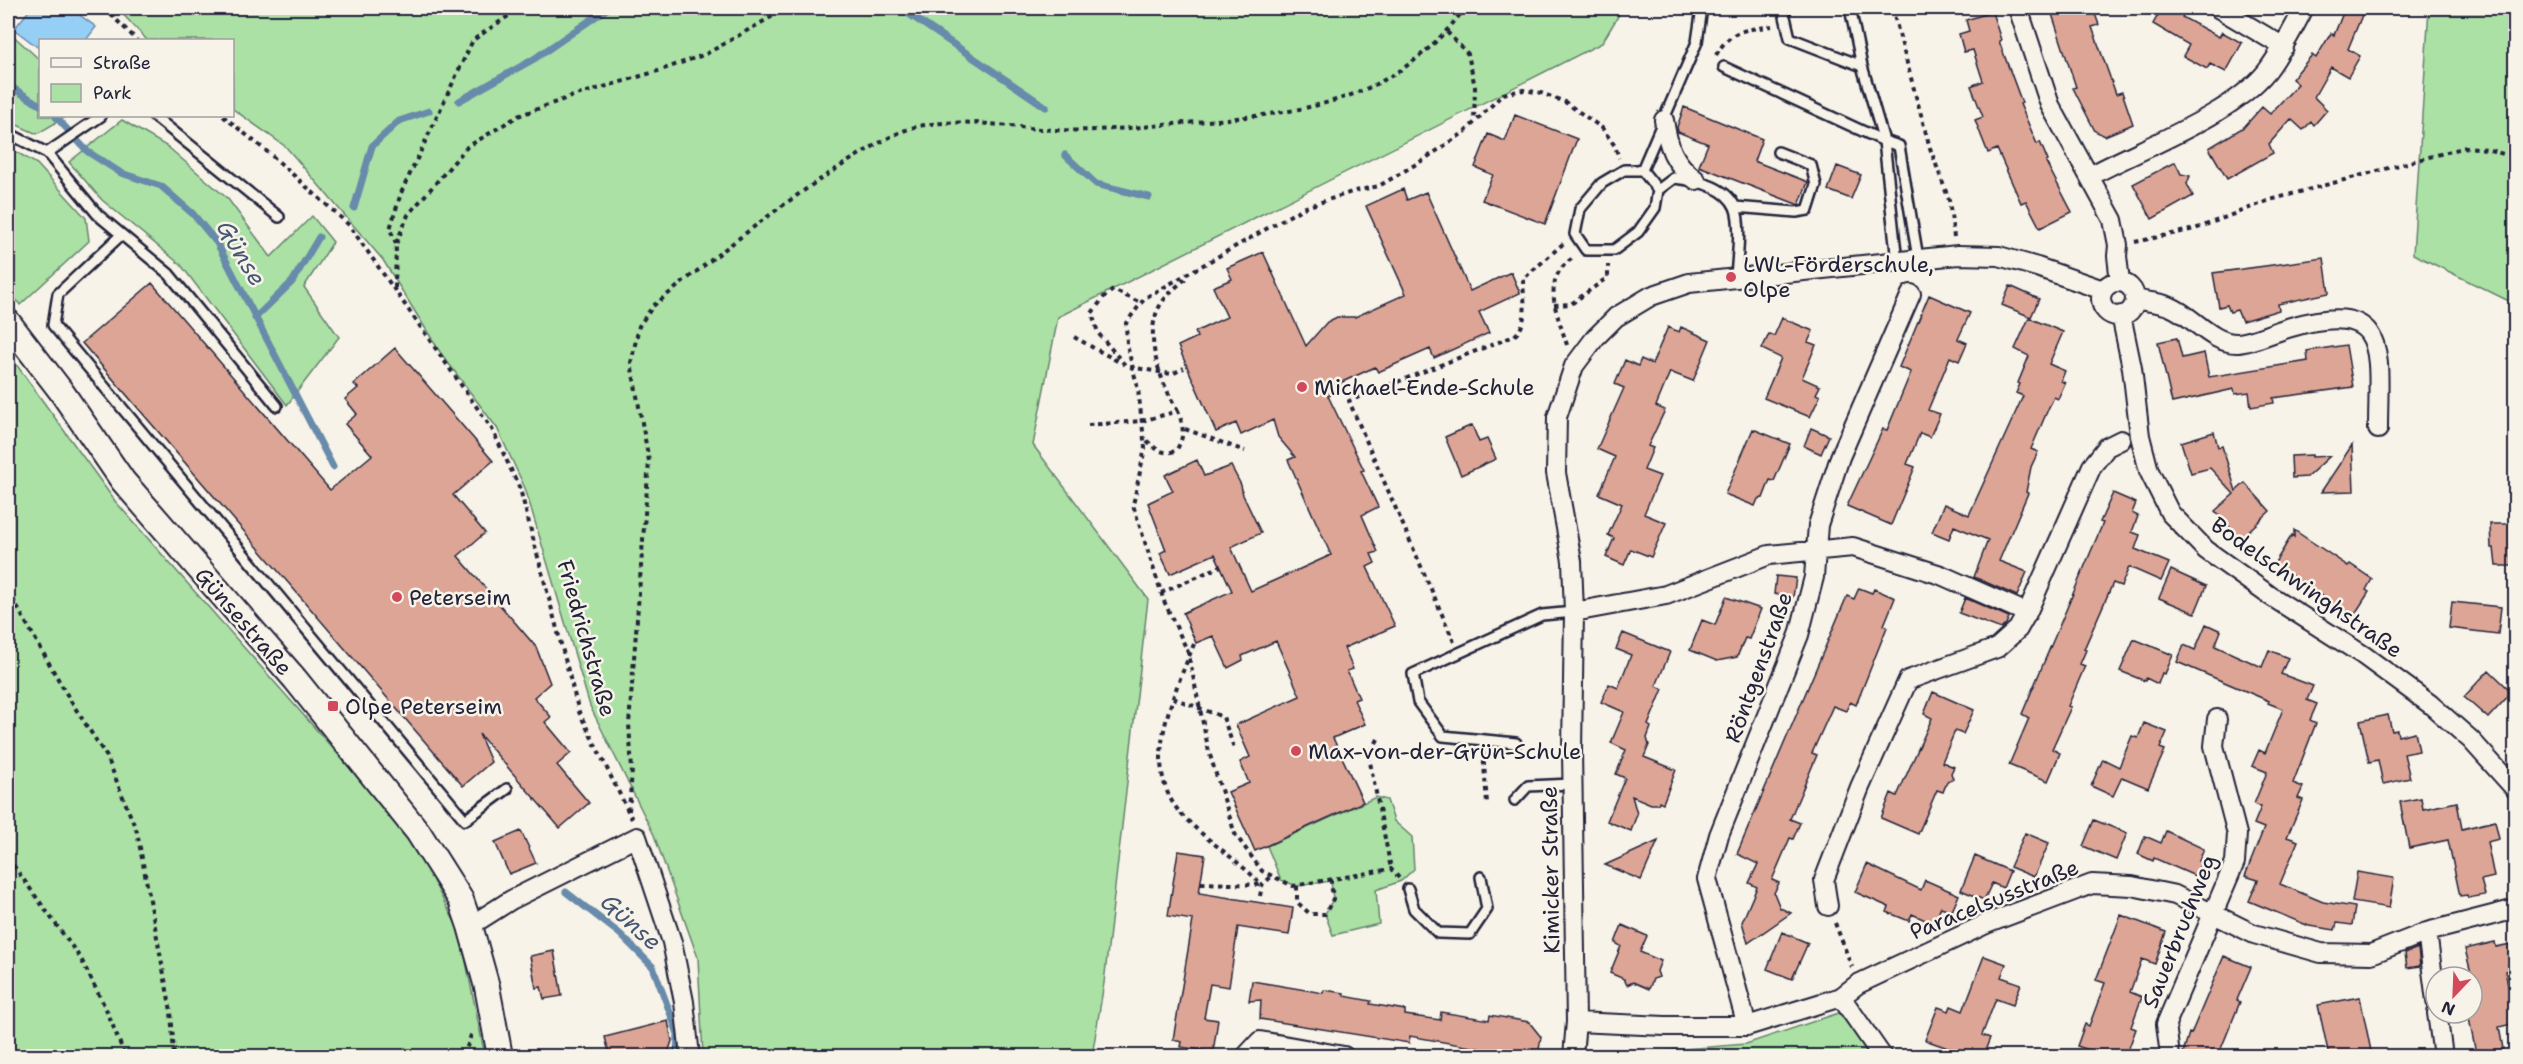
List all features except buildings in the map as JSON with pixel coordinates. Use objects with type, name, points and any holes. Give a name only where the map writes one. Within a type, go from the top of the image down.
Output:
[{"type":"street","points":[[2018,8],[2050,105],[2113,220],[2118,245],[2120,282]]},
{"type":"street","points":[[2218,8],[2284,46]]},
{"type":"street","points":[[2090,176],[2199,121],[2244,93],[2266,72],[2284,46],[2304,8]]},
{"type":"street","points":[[1664,120],[1668,148],[1687,173],[1696,180]]},
{"type":"street","points":[[2027,613],[1941,575],[1853,547],[1769,555],[1666,595],[1574,612],[1572,561],[1556,473],[1557,417],[1574,366],[1616,317],[1651,296],[1689,283],[1958,255],[2000,256],[2103,290]]},
{"type":"street","points":[[2120,282],[2131,287],[2135,299],[2133,307],[2121,315],[2109,313],[2104,309],[2101,297],[2103,290],[2110,283],[2120,282]]},
{"type":"street","name":"Röntgenstraße","points":[[1747,1026],[1707,879],[1719,835],[1799,635],[1814,578],[1818,525],[1840,456],[1911,294]]},
{"type":"street","points":[[2135,299],[2170,307],[2218,338],[2238,343],[2308,322],[2337,318],[2359,323],[2373,336],[2378,367],[2379,429]]},
{"type":"street","name":"Bodelschwinghstraße","points":[[2121,315],[2132,368],[2140,436],[2149,471],[2170,513],[2206,550],[2269,595],[2363,655],[2430,704],[2471,740],[2516,790]]},
{"type":"street","name":"Günsestraße","points":[[8,322],[62,392],[123,481],[295,680],[418,832],[461,900],[488,987],[500,1056]]},
{"type":"street","points":[[1828,906],[1824,880],[1860,787],[1908,680],[1996,648],[2018,629],[2092,466],[2108,447],[2121,440]]},
{"type":"street","name":"Kimicker Straße","points":[[1573,1056],[1576,1022],[1572,784],[1574,612]]},
{"type":"street","name":"Sauerbruchweg","points":[[2170,1056],[2166,1024],[2235,862],[2237,834],[2214,746],[2217,719]]},
{"type":"street","points":[[470,926],[511,900],[637,837],[672,942],[684,1002],[690,1056]]},
{"type":"street","name":"Paracelsusstraße","points":[[1576,1022],[1665,1026],[1747,1026],[1841,997],[1858,984],[1986,924],[2092,884],[2132,886],[2175,895],[2254,934],[2321,953],[2371,954],[2427,932],[2516,909]]},
{"type":"street","points":[[2427,932],[2431,965]]},
{"type":"street","points":[[1841,997],[1882,1056]]},
{"type":"street","points":[[2439,1025],[2443,1056]]},
{"type":"street","points":[[1246,1056],[1260,1041],[1344,1056]]},
{"type":"lane","points":[[1642,170],[1696,42],[1702,8]]},
{"type":"lane","points":[[1783,8],[1790,38],[1862,66]]},
{"type":"lane","points":[[1850,8],[1862,66],[1884,141],[1897,262]]},
{"type":"lane","points":[[1725,67],[1899,146],[1918,258]]},
{"type":"lane","points":[[47,153],[100,117]]},
{"type":"lane","points":[[155,117],[279,217]]},
{"type":"lane","points":[[8,133],[47,153],[98,215],[169,274],[277,406]]},
{"type":"lane","points":[[1735,207],[1796,212],[1808,210],[1816,185],[1811,165],[1778,152]]},
{"type":"lane","points":[[1642,170],[1623,170],[1602,183],[1580,209],[1575,234],[1586,250],[1614,250],[1638,232],[1655,208],[1658,190],[1674,178],[1696,180],[1720,191],[1735,207],[1738,225],[1736,278]]},
{"type":"lane","points":[[1642,170],[1658,190]]},
{"type":"lane","points":[[121,235],[58,294],[53,325],[465,820],[507,789]]},
{"type":"lane","points":[[1516,743],[1443,736],[1418,702],[1413,674],[1542,615],[1574,612]]},
{"type":"lane","points":[[1515,800],[1528,786],[1572,784]]},
{"type":"lane","points":[[1408,889],[1414,909],[1438,933],[1470,934],[1487,909],[1481,877]]},
{"type":"path","points":[[104,8],[136,39]]},
{"type":"path","points":[[396,244],[390,229],[401,193],[473,40],[520,8]]},
{"type":"path","points":[[394,289],[396,244],[408,215],[467,147],[518,116],[706,54],[786,8]]},
{"type":"path","points":[[629,811],[632,770],[629,724],[650,461],[631,363],[639,326],[653,306],[828,174],[882,142],[918,126],[971,122],[1053,130],[1103,130],[1265,116],[1320,106],[1386,79],[1421,57],[1447,32],[1466,8]]},
{"type":"path","points":[[1892,8],[1930,148],[1949,200],[1958,255]]},
{"type":"path","points":[[1712,61],[1728,36],[1786,23]]},
{"type":"path","points":[[1447,32],[1468,54],[1475,87],[1474,122]]},
{"type":"path","points":[[1391,869],[1293,886],[1262,871],[1235,834],[1209,752],[1189,657],[1161,593],[1133,505],[1145,448],[1127,345],[1126,323],[1145,297],[1304,208],[1355,191],[1379,186],[1423,160],[1465,132],[1503,94],[1523,90],[1541,93],[1565,102],[1602,129],[1615,146],[1623,170]]},
{"type":"path","name":"Friedrichstraße","points":[[224,117],[337,213],[361,241],[492,429],[520,489],[579,712],[629,811],[637,837]]},
{"type":"path","points":[[2118,245],[2195,229],[2270,200],[2466,147],[2487,149],[2516,158]]},
{"type":"path","points":[[1459,653],[1349,401],[1514,336],[1521,331],[1524,321],[1523,279],[1575,234]]},
{"type":"path","points":[[1574,366],[1551,292],[1563,265],[1586,250]]},
{"type":"path","points":[[1554,305],[1571,304],[1608,277],[1607,250]]},
{"type":"path","points":[[1144,438],[1156,450],[1165,454],[1176,451],[1185,429],[1178,411],[1165,390],[1153,339],[1156,317],[1162,302],[1191,273]]},
{"type":"path","points":[[1125,365],[1098,333],[1092,313],[1104,297],[1113,290],[1141,303]]},
{"type":"path","points":[[1074,337],[1132,367],[1172,374],[1184,368]]},
{"type":"path","points":[[1088,425],[1142,421],[1178,411]]},
{"type":"path","points":[[1185,429],[1245,451]]},
{"type":"path","points":[[1161,593],[1221,566]]},
{"type":"path","points":[[8,591],[70,700],[107,758],[138,832],[171,1011],[174,1056]]},
{"type":"path","points":[[1194,644],[1166,716],[1160,759],[1169,798],[1185,818],[1245,867],[1262,885]]},
{"type":"path","points":[[1173,698],[1223,717],[1234,748]]},
{"type":"path","points":[[1378,739],[1369,757],[1391,869],[1408,889]]},
{"type":"path","points":[[1482,740],[1487,803]]},
{"type":"path","points":[[8,858],[81,959],[107,1011],[125,1056]]},
{"type":"path","points":[[1260,896],[1262,885],[1272,876]]},
{"type":"path","points":[[1297,886],[1297,902],[1310,914],[1325,914],[1333,899],[1331,881]]},
{"type":"path","points":[[1201,883],[1262,885]]},
{"type":"path","points":[[1828,906],[1858,984]]},
{"type":"green space","points":[[117,8],[1623,8],[1602,43],[1058,317],[1033,445],[1148,599],[1104,983],[1092,1056],[703,1056],[698,958],[654,835],[590,706],[525,488],[497,428],[440,352],[383,260],[286,147],[234,110],[234,39],[146,39]]},
{"type":"green space","points":[[2429,8],[2515,8],[2515,304],[2413,254]]},
{"type":"green space","points":[[8,31],[39,59],[39,117],[65,117],[37,134],[8,121]]},
{"type":"green space","points":[[122,120],[168,147],[228,199],[271,257],[312,216],[333,242],[304,287],[339,337],[287,405],[181,265],[102,200],[69,162]]},
{"type":"green space","points":[[8,147],[37,164],[86,218],[89,241],[20,305],[8,289]]},
{"type":"green space","points":[[8,353],[115,501],[409,835],[460,932],[485,1056],[8,1056]]},
{"type":"green space","points":[[1376,797],[1387,800],[1394,821],[1412,837],[1414,869],[1401,881],[1376,890],[1379,924],[1333,935],[1325,914],[1333,899],[1331,881],[1297,886],[1281,880],[1267,846]]},
{"type":"green space","points":[[1842,1012],[1872,1056],[1600,1056],[1746,1044]]},
{"type":"water","points":[[31,8],[70,8],[96,27],[87,39],[39,39],[39,48],[14,29]]},
{"type":"waterway","points":[[459,101],[534,59],[608,8]]},
{"type":"waterway","points":[[900,8],[1046,107]]},
{"type":"waterway","name":"Günse","points":[[8,85],[39,104]]},
{"type":"waterway","points":[[354,208],[372,146],[399,121],[429,111]]},
{"type":"waterway","name":"Günse","points":[[56,117],[88,152],[121,173],[161,186],[193,214],[217,243],[333,467]]},
{"type":"waterway","points":[[1065,155],[1096,184],[1149,197]]},
{"type":"waterway","points":[[255,318],[292,282],[319,237]]},
{"type":"waterway","name":"Günse","points":[[566,892],[620,934],[653,967],[678,1034],[677,1056]]},
{"type":"place","name":"LWL-Förderschule, Olpe","points":[[1731,277]]},
{"type":"place","name":"Michael-Ende-Schule","points":[[1302,387]]},
{"type":"place","name":"Peterseim","points":[[397,597]]},
{"type":"place","name":"Olpe Peterseim","points":[[333,706]]},
{"type":"place","name":"Max-von-der-Grün-Schule","points":[[1296,751]]}]
